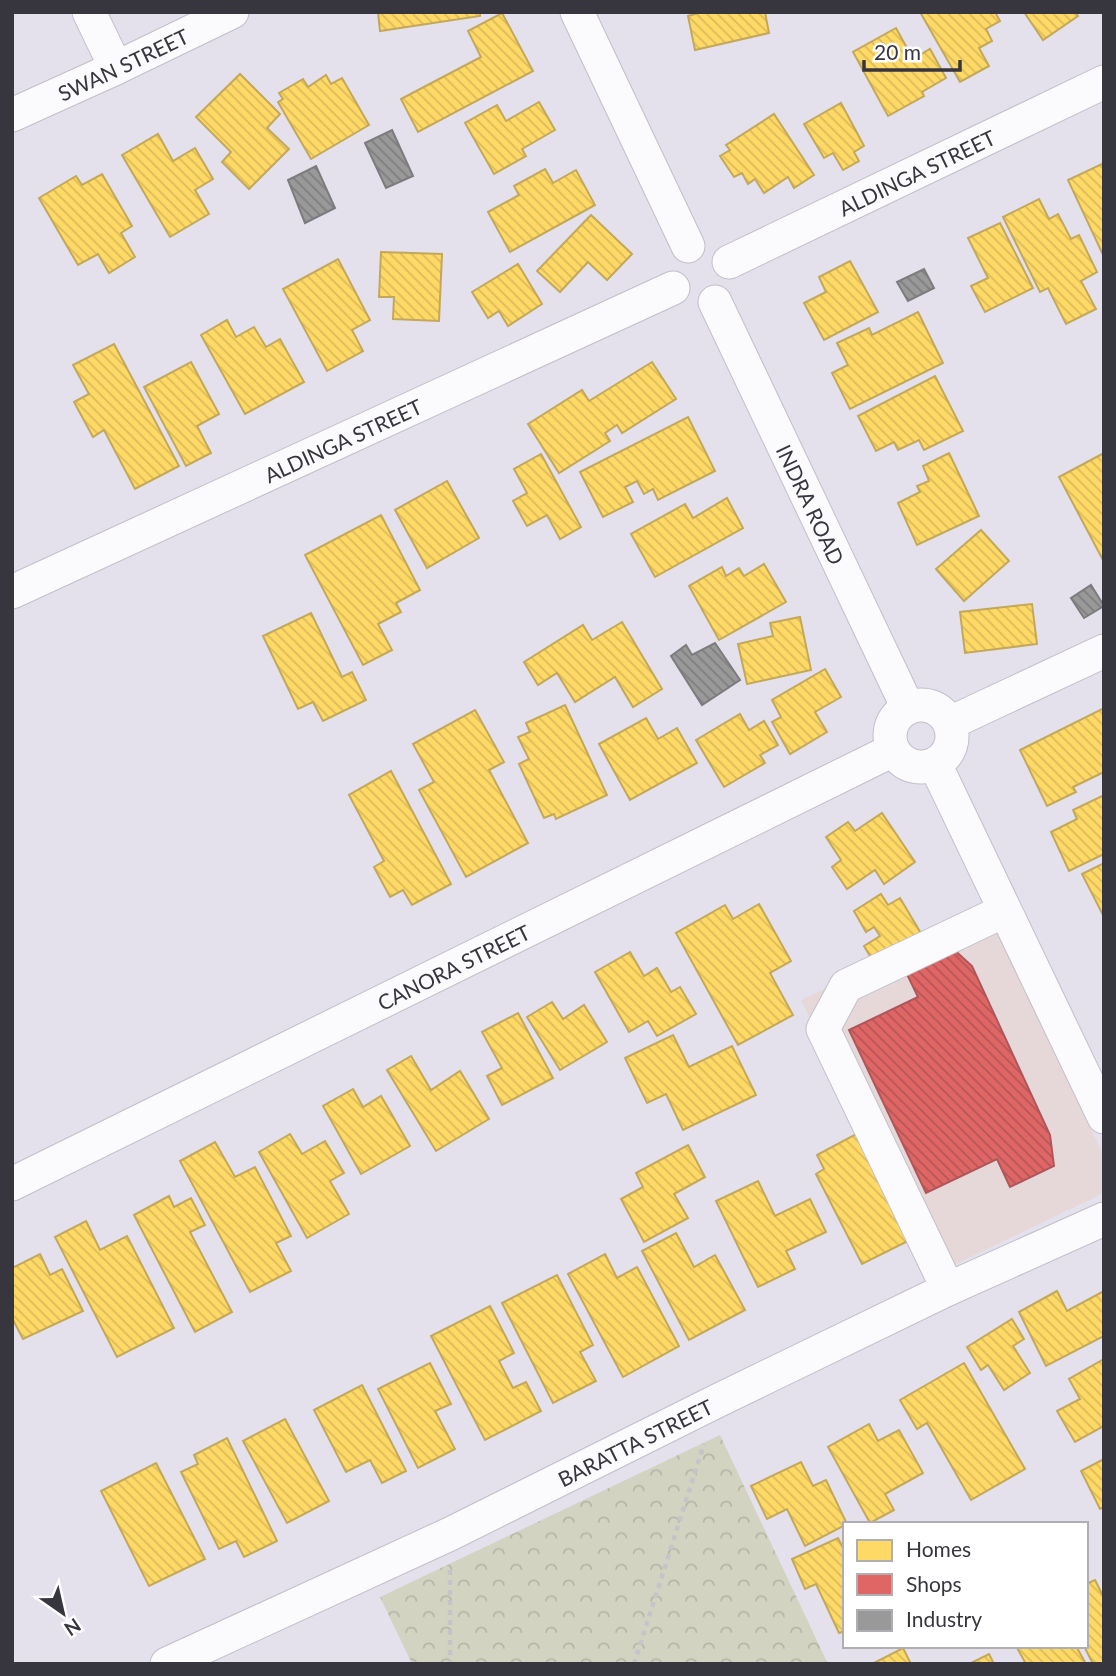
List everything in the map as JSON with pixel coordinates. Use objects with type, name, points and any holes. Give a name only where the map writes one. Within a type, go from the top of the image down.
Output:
[{"type":"street","points":[[89,12],[116,68]]},
{"type":"street","name":"SWAN STREET","points":[[12,115],[232,12]]},
{"type":"street","points":[[578,12],[688,246]]},
{"type":"street","name":"ALDINGA STREET","points":[[729,262],[1104,82]]},
{"type":"street","points":[[708,244],[717,247],[729,262],[732,280],[723,296],[715,302],[705,305],[687,302],[673,288],[670,269],[680,251],[688,246],[708,244]]},
{"type":"street","name":"ALDINGA STREET","points":[[12,592],[673,288]]},
{"type":"street","name":"INDRA ROAD","points":[[715,302],[908,708]]},
{"type":"street","points":[[950,723],[1104,650]]},
{"type":"street","points":[[918,705],[937,709],[950,723],[951,742],[948,751],[935,764],[926,767],[906,764],[893,750],[890,731],[900,713],[908,708],[918,705]]},
{"type":"street","name":"CANORA STREET","points":[[12,1184],[893,750]]},
{"type":"street","points":[[935,764],[1104,1118]]},
{"type":"street","points":[[948,1289],[822,1029],[846,986],[1004,911]]},
{"type":"street","name":"BARATTA STREET","points":[[167,1664],[450,1534],[948,1289],[1104,1219]]},
{"type":"path","points":[[634,1664],[719,1400]]},
{"type":"path","points":[[450,1534],[450,1664]]},
{"type":"shaded area","points":[[987,911],[1104,1156],[1104,1193],[933,1275],[801,1000]]},
{"type":"green space","points":[[720,1435],[828,1664],[412,1664],[380,1597]]},
{"type":"building: Homes","points":[[378,12],[480,12],[480,16],[380,31]]},
{"type":"building: Homes","points":[[702,12],[765,12],[769,33],[695,50],[688,16]]},
{"type":"building: Homes","points":[[920,12],[995,12],[1000,21],[986,29],[992,41],[979,48],[989,66],[960,82]]},
{"type":"building: Homes","points":[[1024,12],[1075,12],[1078,16],[1043,40]]},
{"type":"building: Homes","points":[[502,13],[533,71],[418,132],[401,99],[481,57],[468,31]]},
{"type":"building: Homes","points":[[896,28],[913,59],[930,49],[946,78],[922,92],[924,96],[888,116],[853,52]]},
{"type":"building: Homes","points":[[240,74],[280,114],[267,128],[289,149],[249,189],[222,162],[231,152],[196,117]]},
{"type":"building: Homes","points":[[326,75],[331,84],[342,78],[369,125],[311,159],[278,102],[283,99],[279,93],[303,79],[308,87]]},
{"type":"building: Homes","points":[[539,102],[555,130],[522,149],[526,156],[494,174],[465,123],[497,105],[506,121]]},
{"type":"building: Homes","points":[[841,103],[864,146],[854,152],[859,161],[843,170],[833,153],[824,158],[804,124]]},
{"type":"building: Homes","points":[[774,114],[814,175],[794,188],[788,177],[764,193],[755,179],[748,184],[742,173],[734,177],[720,156],[730,150],[726,145]]},
{"type":"building: Homes","points":[[158,134],[173,161],[195,148],[213,179],[195,190],[209,214],[170,237],[122,155]]},
{"type":"building: Homes","points":[[1104,163],[1104,257],[1068,180]]},
{"type":"building: Homes","points":[[545,169],[553,183],[576,170],[595,205],[510,252],[488,212],[519,195],[514,186]]},
{"type":"building: Homes","points":[[102,174],[132,226],[121,233],[135,257],[109,273],[98,254],[78,265],[39,198],[76,176],[82,185]]},
{"type":"building: Homes","points":[[1039,199],[1049,219],[1058,214],[1071,239],[1079,235],[1097,272],[1081,281],[1096,309],[1066,324],[1048,288],[1040,292],[1003,217]]},
{"type":"building: Homes","points":[[591,215],[632,254],[607,280],[588,262],[560,292],[537,271]]},
{"type":"building: Homes","points":[[1000,223],[1033,288],[985,312],[971,286],[988,278],[968,238]]},
{"type":"building: Homes","points":[[381,252],[442,254],[439,321],[393,319],[394,297],[379,297]]},
{"type":"building: Homes","points":[[338,259],[370,320],[352,330],[363,351],[327,371],[283,289]]},
{"type":"building: Homes","points":[[850,261],[878,312],[824,340],[804,303],[826,292],[819,277]]},
{"type":"building: Homes","points":[[518,264],[542,304],[508,326],[499,311],[488,318],[472,292]]},
{"type":"building: Homes","points":[[918,312],[943,363],[850,409],[832,373],[848,365],[837,343],[869,328],[872,335]]},
{"type":"building: Homes","points":[[227,320],[236,337],[254,327],[266,347],[280,339],[304,382],[245,414],[201,335]]},
{"type":"building: Homes","points":[[114,344],[179,466],[135,489],[104,430],[93,437],[74,402],[89,394],[73,365]]},
{"type":"building: Homes","points":[[191,362],[219,414],[197,426],[211,453],[186,466],[144,387]]},
{"type":"building: Homes","points":[[652,362],[676,399],[622,433],[617,425],[605,433],[610,441],[559,473],[528,424],[582,390],[589,401]]},
{"type":"building: Homes","points":[[935,376],[963,431],[924,450],[919,440],[898,450],[894,442],[876,451],[858,416]]},
{"type":"building: Homes","points":[[688,417],[715,471],[658,500],[653,489],[644,494],[637,481],[625,487],[633,502],[603,517],[580,472]]},
{"type":"building: Homes","points":[[949,453],[979,516],[917,545],[898,503],[920,492],[917,486],[929,481],[923,466]]},
{"type":"building: Homes","points":[[1104,453],[1104,562],[1059,477]]},
{"type":"building: Homes","points":[[541,454],[581,527],[560,539],[547,515],[527,526],[513,501],[527,493],[514,469]]},
{"type":"building: Homes","points":[[447,481],[479,538],[427,568],[395,510]]},
{"type":"building: Homes","points":[[727,498],[743,528],[655,577],[631,534],[685,504],[693,518]]},
{"type":"building: Homes","points":[[381,515],[420,590],[396,603],[401,612],[378,624],[392,650],[363,665],[305,555]]},
{"type":"building: Homes","points":[[981,530],[1009,561],[964,601],[936,569]]},
{"type":"building: Homes","points":[[764,564],[786,602],[719,640],[689,586],[722,567],[726,576],[739,568],[744,576]]},
{"type":"building: Homes","points":[[1032,604],[1037,644],[965,653],[960,612]]},
{"type":"building: Homes","points":[[311,613],[342,677],[352,672],[366,700],[323,721],[313,702],[298,709],[263,636]]},
{"type":"building: Homes","points":[[800,617],[811,670],[747,684],[738,644],[773,636],[770,623]]},
{"type":"building: Homes","points":[[622,622],[662,689],[633,707],[615,677],[575,702],[557,673],[538,685],[524,662],[583,625],[592,640]]},
{"type":"building: Homes","points":[[825,669],[841,697],[815,712],[827,732],[790,754],[772,722],[781,717],[772,700]]},
{"type":"building: Homes","points":[[565,705],[607,795],[556,819],[554,814],[544,818],[519,764],[529,759],[518,737],[530,732],[526,723]]},
{"type":"building: Homes","points":[[1104,708],[1104,772],[1073,787],[1076,792],[1047,806],[1020,750]]},
{"type":"building: Homes","points":[[475,710],[504,762],[489,770],[528,843],[466,877],[419,790],[434,782],[413,744]]},
{"type":"building: Homes","points":[[740,714],[749,730],[764,721],[778,745],[760,755],[765,763],[724,787],[696,740]]},
{"type":"building: Homes","points":[[646,718],[658,739],[677,728],[697,763],[630,800],[599,744]]},
{"type":"building: Homes","points":[[391,771],[451,884],[412,905],[403,890],[390,897],[374,867],[384,861],[349,795]]},
{"type":"building: Homes","points":[[1104,795],[1104,854],[1069,871],[1051,832],[1077,819],[1073,810]]},
{"type":"building: Homes","points":[[882,813],[915,862],[884,884],[875,870],[847,889],[832,867],[841,860],[826,837],[848,822],[855,831]]},
{"type":"building: Homes","points":[[1104,863],[1104,917],[1082,874]]},
{"type":"building: Homes","points":[[881,894],[888,905],[900,898],[922,935],[875,964],[864,946],[880,936],[874,927],[866,932],[854,911]]},
{"type":"building: Homes","points":[[759,904],[791,961],[770,973],[793,1015],[738,1045],[676,933],[725,905],[733,919]]},
{"type":"building: Homes","points":[[630,952],[644,976],[657,968],[671,992],[680,987],[696,1014],[657,1036],[648,1021],[629,1032],[595,972]]},
{"type":"building: Homes","points":[[552,1002],[563,1019],[584,1005],[607,1042],[560,1070],[527,1017]]},
{"type":"building: Homes","points":[[518,1013],[553,1078],[502,1105],[487,1076],[502,1068],[482,1032]]},
{"type":"building: Homes","points":[[673,1035],[689,1067],[732,1046],[756,1095],[683,1130],[666,1094],[647,1103],[625,1058]]},
{"type":"building: Homes","points":[[411,1056],[431,1090],[460,1071],[489,1119],[436,1151],[387,1070]]},
{"type":"building: Homes","points":[[353,1089],[363,1107],[381,1096],[410,1146],[361,1174],[323,1106]]},
{"type":"building: Homes","points":[[858,1133],[912,1239],[862,1264],[816,1174],[824,1169],[817,1155]]},
{"type":"building: Homes","points":[[290,1134],[302,1154],[325,1141],[344,1173],[330,1181],[349,1214],[307,1238],[259,1152]]},
{"type":"building: Homes","points":[[215,1142],[235,1177],[255,1167],[291,1236],[276,1243],[291,1271],[250,1292],[180,1161]]},
{"type":"building: Homes","points":[[688,1145],[705,1177],[674,1194],[688,1218],[644,1242],[621,1199],[643,1187],[636,1173]]},
{"type":"building: Homes","points":[[758,1181],[775,1216],[810,1199],[826,1232],[786,1251],[795,1269],[758,1287],[716,1201]]},
{"type":"building: Homes","points":[[169,1196],[174,1207],[191,1198],[205,1225],[190,1232],[232,1312],[195,1332],[134,1215]]},
{"type":"building: Homes","points":[[86,1221],[100,1250],[127,1236],[174,1328],[117,1357],[55,1237]]},
{"type":"building: Homes","points":[[676,1233],[694,1267],[715,1255],[745,1310],[689,1340],[642,1251]]},
{"type":"building: Homes","points":[[40,1254],[50,1275],[62,1269],[83,1311],[23,1339],[12,1318],[12,1268]]},
{"type":"building: Homes","points":[[605,1254],[617,1278],[637,1267],[679,1346],[623,1377],[568,1274]]},
{"type":"building: Homes","points":[[557,1275],[593,1345],[580,1352],[596,1381],[553,1403],[502,1303]]},
{"type":"building: Homes","points":[[1057,1291],[1067,1311],[1104,1291],[1104,1336],[1046,1366],[1019,1312]]},
{"type":"building: Homes","points":[[490,1306],[514,1353],[499,1361],[513,1388],[526,1382],[541,1411],[485,1440],[431,1336]]},
{"type":"building: Homes","points":[[1012,1319],[1024,1339],[1013,1346],[1030,1373],[1004,1390],[988,1365],[981,1370],[967,1347]]},
{"type":"building: Homes","points":[[1104,1359],[1104,1426],[1075,1442],[1057,1411],[1080,1399],[1069,1379]]},
{"type":"building: Homes","points":[[430,1363],[451,1404],[435,1411],[455,1449],[418,1468],[378,1389]]},
{"type":"building: Homes","points":[[964,1363],[1025,1469],[971,1500],[927,1423],[917,1429],[900,1400]]},
{"type":"building: Homes","points":[[362,1385],[406,1471],[382,1483],[370,1460],[346,1472],[314,1410]]},
{"type":"building: Homes","points":[[285,1419],[329,1501],[287,1523],[243,1441]]},
{"type":"building: Homes","points":[[869,1424],[878,1441],[899,1430],[923,1473],[885,1494],[894,1510],[869,1522],[828,1447]]},
{"type":"building: Homes","points":[[227,1438],[277,1541],[244,1557],[236,1541],[219,1549],[181,1472],[198,1464],[194,1455]]},
{"type":"building: Homes","points":[[1104,1459],[1104,1507],[1100,1509],[1081,1471]]},
{"type":"building: Homes","points":[[801,1462],[813,1486],[826,1480],[846,1522],[805,1546],[787,1509],[767,1519],[751,1486]]},
{"type":"building: Homes","points":[[156,1463],[205,1559],[149,1586],[101,1491]]},
{"type":"building: Homes","points":[[838,1538],[843,1548],[843,1632],[839,1633],[816,1584],[805,1589],[792,1559]]},
{"type":"building: Homes","points":[[1095,1580],[1104,1598],[1104,1664],[1093,1664],[1085,1648],[1088,1648],[1088,1583]]},
{"type":"building: Homes","points":[[903,1648],[911,1664],[872,1664]]},
{"type":"building: Homes","points":[[1017,1648],[1077,1648],[1086,1664],[1026,1664]]},
{"type":"building: Homes","points":[[989,1654],[994,1664],[969,1664]]},
{"type":"building: Shops","points":[[950,946],[972,966],[1050,1135],[1054,1166],[1010,1187],[997,1159],[926,1193],[849,1030],[918,997],[904,968]]},
{"type":"building: Industry","points":[[392,130],[413,176],[386,188],[365,143]]},
{"type":"building: Industry","points":[[316,166],[335,208],[305,223],[288,180]]},
{"type":"building: Industry","points":[[924,269],[934,288],[908,301],[897,282]]},
{"type":"building: Industry","points":[[1091,585],[1104,606],[1084,618],[1071,598]]},
{"type":"building: Industry","points":[[715,643],[740,680],[702,705],[671,656],[686,645],[692,655]]}]
